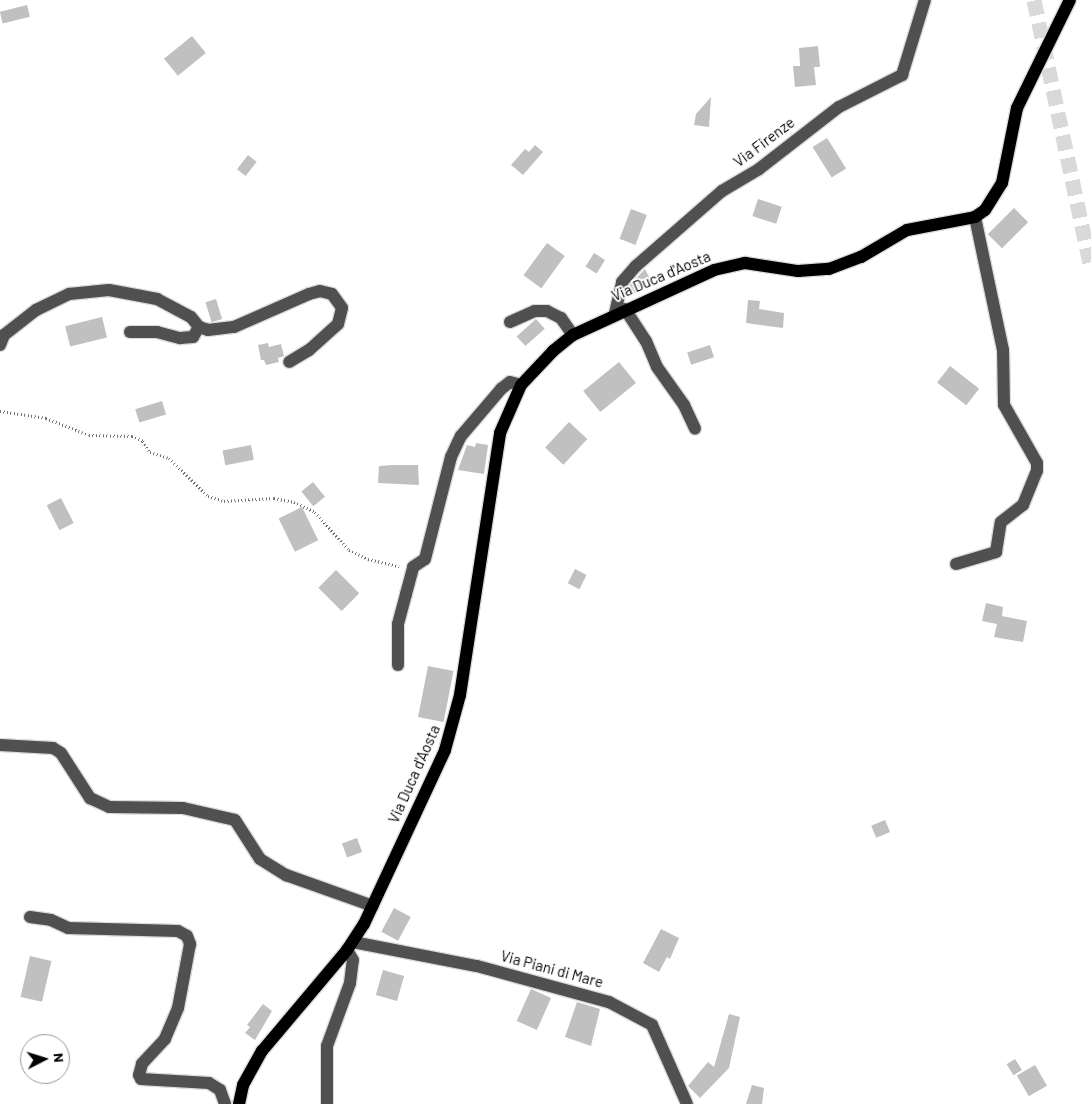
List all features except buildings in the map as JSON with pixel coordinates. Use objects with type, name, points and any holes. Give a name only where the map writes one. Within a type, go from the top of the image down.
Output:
[{"type":"main road","points":[[974,217],[986,210],[998,191],[1017,108],[1070,0]]},
{"type":"main road","name":"Via Duca d'Aosta","points":[[239,1104],[247,1077],[262,1051],[350,946],[373,906],[445,750],[454,723],[500,433],[521,385],[573,335],[620,311],[730,265],[762,265],[798,271],[829,269],[861,257],[907,230],[974,217]]},
{"type":"street","name":"Via Firenze","points":[[620,311],[622,282],[636,266],[722,191],[760,169],[839,107],[902,75],[925,0]]},
{"type":"street","points":[[956,564],[996,552],[1002,522],[1023,505],[1037,471],[1037,463],[1004,405],[1003,350],[974,217]]},
{"type":"street","points":[[0,345],[4,335],[44,306],[68,294],[109,290],[157,299],[192,317],[199,327],[223,330],[309,294],[332,294],[342,308],[338,324],[309,350],[289,362]]},
{"type":"street","points":[[510,322],[535,311],[547,311],[561,318],[573,335]]},
{"type":"street","points":[[620,311],[646,341],[656,367],[684,405],[695,429]]},
{"type":"street","points":[[130,332],[157,332],[180,338],[193,337],[199,327]]},
{"type":"street","points":[[398,665],[398,624],[414,567],[425,559],[443,480],[461,436],[501,388],[510,382],[521,385]]},
{"type":"street","points":[[0,745],[53,748],[61,753],[90,798],[109,807],[183,808],[235,820],[260,859],[286,875],[373,906]]},
{"type":"street","points":[[30,917],[50,920],[68,928],[178,931],[187,936],[190,944],[178,1008],[166,1039],[142,1064],[139,1075],[141,1080],[209,1083],[220,1090],[226,1104]]},
{"type":"street","points":[[328,1104],[327,1046],[349,988],[353,960],[350,946]]},
{"type":"street","name":"Via Piani di Mare","points":[[350,946],[477,966],[609,1002],[652,1025],[687,1104]]},
{"type":"path","points":[[0,411],[46,418],[89,436],[132,436],[143,441],[150,452],[169,458],[208,496],[224,501],[274,498],[294,502],[315,512],[349,550],[393,566],[414,567]]},
{"type":"tunnel","points":[[1034,0],[1091,269]]}]
